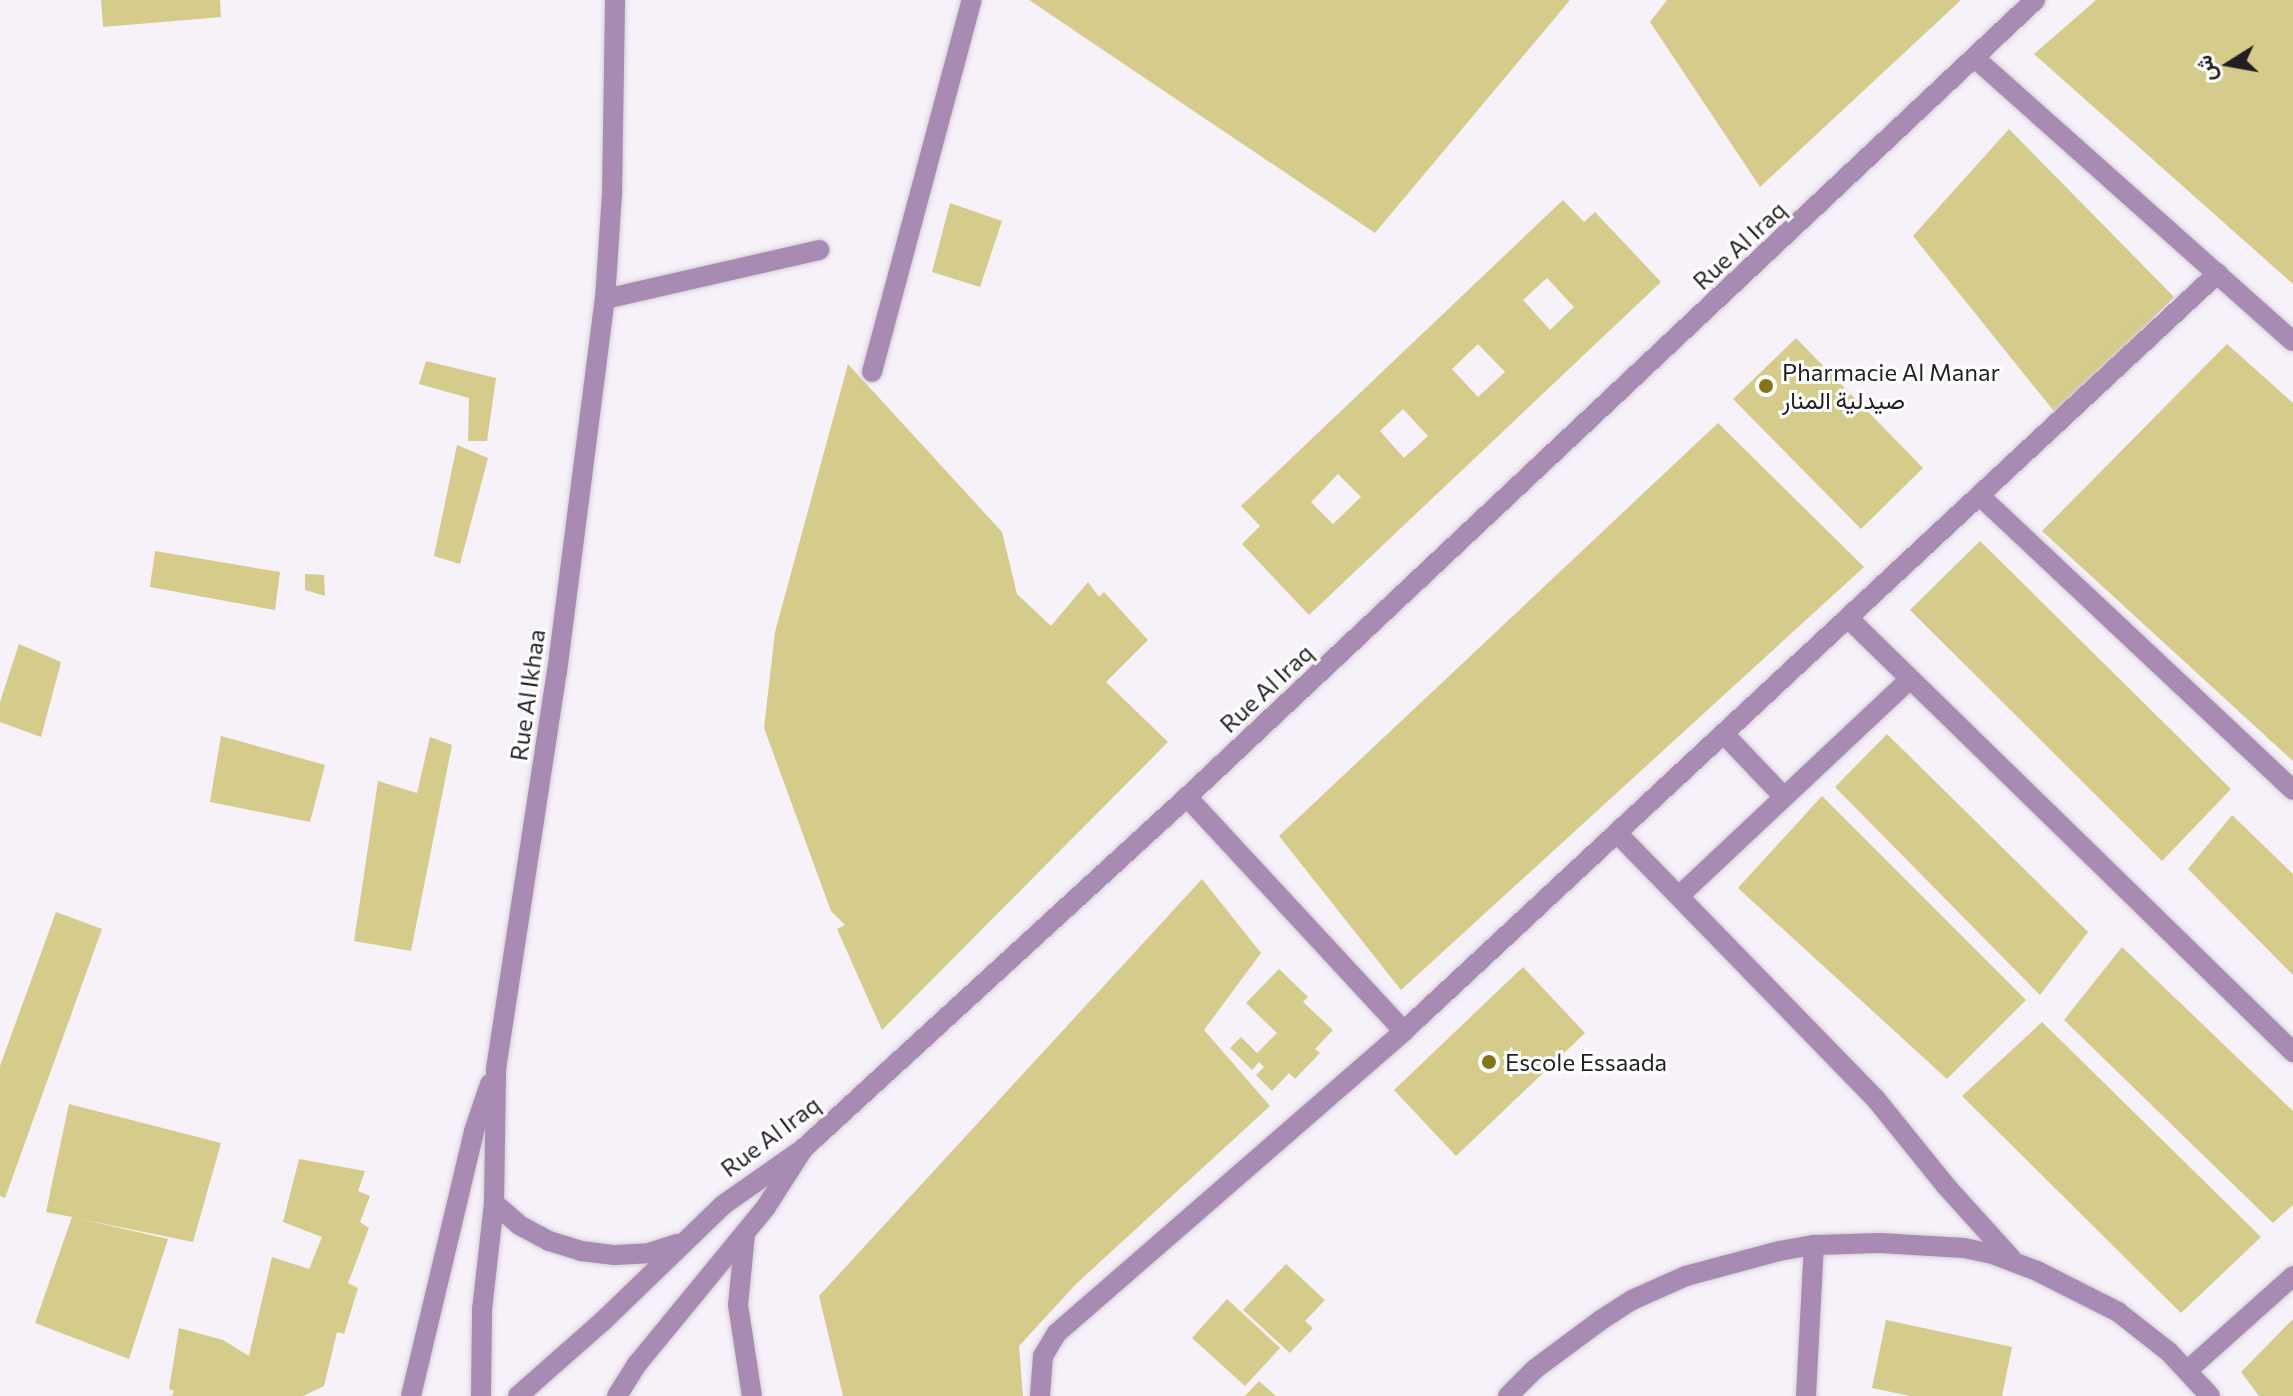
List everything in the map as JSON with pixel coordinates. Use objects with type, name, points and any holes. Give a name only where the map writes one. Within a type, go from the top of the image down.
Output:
[{"type":"street","name":"Rue Al Ikhaa","points":[[481,1396],[482,1310],[494,1203],[496,1069],[557,672],[605,299],[612,194],[615,0]]},
{"type":"street","points":[[872,372],[972,0]]},
{"type":"street","name":"Rue Al Iraq","points":[[518,1396],[602,1322],[681,1243],[747,1185],[804,1148],[1187,797],[1976,59],[2035,0]]},
{"type":"street","points":[[1976,59],[2293,341]]},
{"type":"street","points":[[605,299],[819,250]]},
{"type":"street","points":[[1040,1396],[1043,1356],[1057,1333],[1404,1031],[2218,273]]},
{"type":"street","points":[[1980,496],[2293,790]]},
{"type":"street","points":[[1848,618],[2293,1052]]},
{"type":"street","points":[[1679,896],[1910,679]]},
{"type":"street","points":[[1724,734],[1784,797]]},
{"type":"street","points":[[1187,797],[1404,1031]]},
{"type":"street","points":[[1617,833],[1875,1098],[1946,1186],[2014,1261]]},
{"type":"street","points":[[411,1396],[474,1131],[496,1069]]},
{"type":"street","points":[[617,1396],[638,1363],[766,1207],[804,1148]]},
{"type":"street","points":[[494,1203],[519,1225],[549,1241],[581,1251],[615,1255],[649,1253],[681,1243]]},
{"type":"street","points":[[746,1230],[738,1305],[752,1396]]},
{"type":"street","points":[[1806,1396],[1814,1245]]},
{"type":"street","points":[[1508,1396],[1567,1343],[1632,1300],[1713,1266],[1814,1245],[1944,1246],[2014,1261],[2118,1312],[2188,1370],[2210,1396]]},
{"type":"street","points":[[2188,1370],[2293,1276]]},
{"type":"building","points":[[101,0],[220,0],[221,17],[103,27]]},
{"type":"building","points":[[1029,0],[1570,0],[1375,233]]},
{"type":"building","points":[[1667,0],[1961,0],[1760,187],[1650,22]]},
{"type":"building","points":[[2096,0],[2293,0],[2293,284],[2034,54]]},
{"type":"building","points":[[2009,129],[2174,297],[2057,415],[1913,236]]},
{"type":"building","points":[[1563,200],[1584,222],[1595,212],[1661,282],[1309,615],[1242,544],[1260,526],[1241,506]],"holes":[[[1547,278],[1574,307],[1550,330],[1523,300]],[[1478,344],[1505,372],[1478,397],[1452,369]],[[1403,409],[1428,436],[1404,458],[1380,431]],[[1338,474],[1361,497],[1333,524],[1311,502]]]},
{"type":"building","points":[[950,203],[1002,221],[980,287],[932,272]]},
{"type":"building","points":[[1796,338],[1923,468],[1861,529],[1733,399]]},
{"type":"building","points":[[2227,344],[2293,403],[2293,761],[2042,531]]},
{"type":"building","points":[[426,361],[496,378],[487,441],[468,441],[469,398],[419,384]]},
{"type":"building","points":[[848,364],[1002,532],[1017,594],[1051,626],[1088,582],[1099,597],[1104,592],[1148,640],[1106,682],[1168,742],[882,1030],[837,929],[845,925],[831,911],[764,728],[775,632]]},
{"type":"building","points":[[1718,423],[1864,567],[1401,990],[1279,836]]},
{"type":"building","points":[[457,445],[488,458],[460,564],[434,556]]},
{"type":"building","points":[[1980,541],[2231,789],[2162,861],[1910,610]]},
{"type":"building","points":[[155,551],[280,572],[275,610],[150,587]]},
{"type":"building","points":[[305,574],[324,575],[325,596],[305,590]]},
{"type":"building","points":[[19,644],[61,662],[41,737],[0,722],[0,702]]},
{"type":"building","points":[[1887,734],[2088,932],[2040,995],[1835,787]]},
{"type":"building","points":[[221,736],[325,765],[310,822],[210,802]]},
{"type":"building","points":[[430,737],[452,745],[411,951],[354,941],[378,781],[417,793]]},
{"type":"building","points":[[1822,796],[2026,1000],[1947,1079],[1738,888]]},
{"type":"building","points":[[2232,815],[2293,874],[2293,975],[2188,869]]},
{"type":"building","points":[[1202,879],[1261,953],[1204,1030],[1270,1106],[1076,1284],[1019,1346],[1023,1396],[843,1396],[819,1296]]},
{"type":"building","points":[[56,912],[102,929],[5,1198],[0,1196],[0,1066]]},
{"type":"building","points":[[2122,947],[2293,1111],[2293,1205],[2273,1223],[2064,1020]]},
{"type":"building","name":"Escole Essaada","points":[[1523,967],[1585,1033],[1456,1156],[1394,1090]]},
{"type":"building","points":[[1279,969],[1308,997],[1303,1002],[1333,1030],[1315,1049],[1320,1053],[1295,1079],[1289,1073],[1272,1091],[1256,1075],[1264,1067],[1259,1062],[1252,1070],[1230,1048],[1241,1037],[1257,1053],[1277,1033],[1246,1003]]},
{"type":"building","points":[[2042,1022],[2261,1237],[2181,1313],[1962,1096]]},
{"type":"building","points":[[69,1104],[221,1143],[193,1242],[76,1218],[168,1239],[129,1359],[35,1323],[72,1217],[46,1212]]},
{"type":"building","points":[[299,1159],[365,1171],[358,1191],[370,1196],[360,1222],[369,1228],[348,1283],[358,1288],[344,1334],[337,1332],[324,1386],[303,1396],[172,1396],[174,1391],[169,1389],[179,1328],[223,1340],[249,1356],[272,1257],[309,1269],[322,1237],[283,1222]]},
{"type":"building","points":[[1286,1264],[1325,1300],[1305,1321],[1313,1328],[1290,1353],[1243,1310]]},
{"type":"building","points":[[1227,1299],[1280,1348],[1245,1386],[1192,1338]]},
{"type":"building","points":[[2293,1319],[2293,1396],[2259,1396],[2241,1372]]},
{"type":"building","points":[[1886,1320],[2012,1347],[2002,1396],[1910,1396],[1872,1388]]},
{"type":"building","points":[[1259,1381],[1276,1396],[1245,1396]]},
{"type":"place","name":"Pharmacie Al Manar صيدلية المنار","points":[[1766,386]]},
{"type":"place","name":"Escole Essaada","points":[[1489,1062]]}]
